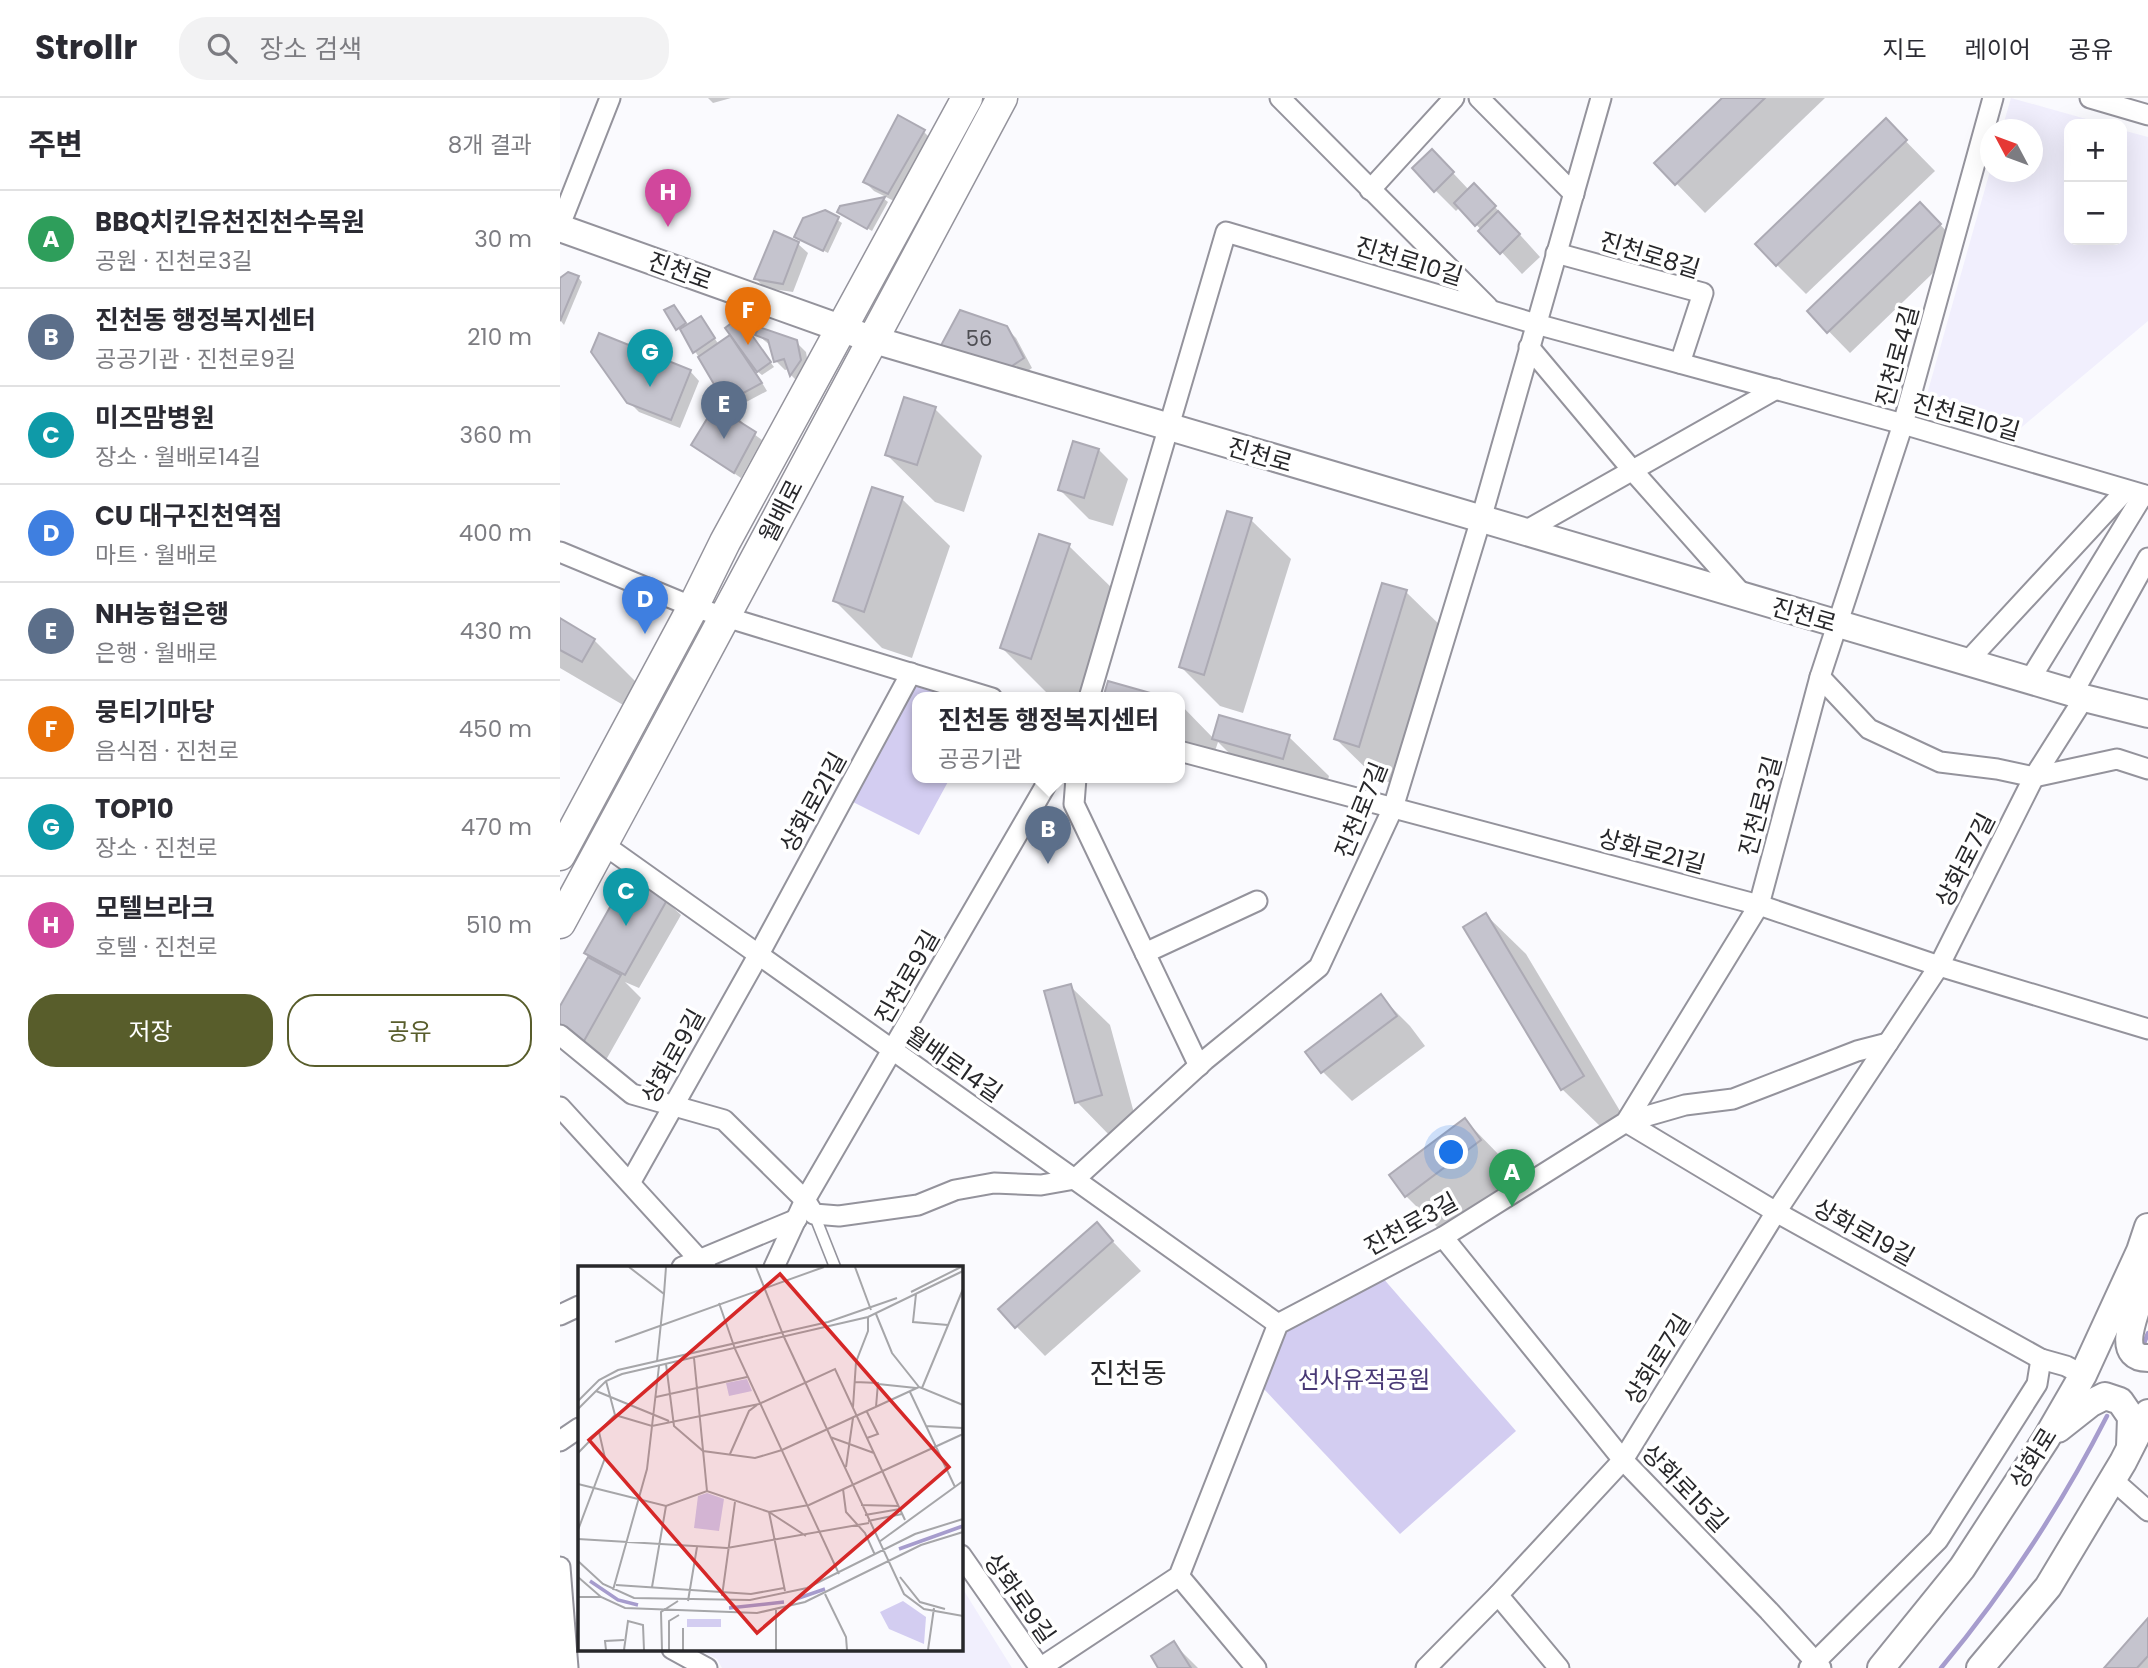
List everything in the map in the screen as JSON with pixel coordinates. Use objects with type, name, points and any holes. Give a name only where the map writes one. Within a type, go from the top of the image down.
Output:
[{"type":"main road","name":"월배로","points":[[560,855],[693,607],[724,542],[967,98]]},
{"type":"main road","name":"월배로","points":[[560,923],[1002,98]]},
{"type":"main road","name":"진천로","points":[[560,226],[871,339],[1168,428],[1527,530],[1745,598],[2148,714]]},
{"type":"main road","points":[[2144,1239],[2146,1276],[2128,1338],[2129,1349],[2135,1356],[2148,1358]]},
{"type":"main road","name":"상화로","points":[[1881,1668],[1962,1568],[2046,1439],[2083,1375],[2144,1239]]},
{"type":"main road","points":[[2046,1439],[2091,1403],[2105,1396],[2120,1401],[2131,1417],[2130,1449]]},
{"type":"main road","points":[[1980,1668],[2048,1587],[2113,1480],[2148,1413]]},
{"type":"street","points":[[560,226],[610,98]]},
{"type":"street","points":[[1280,98],[1492,311]]},
{"type":"street","points":[[1370,190],[1454,98]]},
{"type":"street","points":[[1479,98],[1574,194]]},
{"type":"street","points":[[1481,519],[1601,98]]},
{"type":"street","name":"진천로4길","points":[[1838,625],[1903,424],[1993,98]]},
{"type":"street","points":[[2090,98],[2148,115]]},
{"type":"street","name":"진천로10길","points":[[1168,428],[1226,232],[1536,324],[1903,424],[2139,494]]},
{"type":"street","name":"진천로8길","points":[[1556,253],[1703,293],[1680,363]]},
{"type":"street","points":[[1529,347],[1745,598]]},
{"type":"street","points":[[1527,530],[1776,389]]},
{"type":"street","points":[[1091,692],[1168,428]]},
{"type":"street","points":[[1967,662],[2139,494]]},
{"type":"street","points":[[2029,681],[2139,494]]},
{"type":"street","name":"진천로7길","points":[[1075,1179],[1199,1066],[1319,967],[1393,808],[1481,519]]},
{"type":"street","points":[[560,552],[693,607],[973,692]]},
{"type":"street","points":[[2079,696],[2148,558]]},
{"type":"street","name":"진천로3길","points":[[1278,1324],[1443,1237],[1626,1122],[1759,905],[1820,677],[1838,625]]},
{"type":"street","name":"상화로21길","points":[[759,954],[911,673]]},
{"type":"street","points":[[1820,677],[1869,729],[1940,762],[1997,769],[2034,778],[2117,759],[2148,769]]},
{"type":"street","name":"상화로7길","points":[[1426,1668],[1623,1460],[1776,1212],[1939,965],[2079,696]]},
{"type":"street","name":"상화로21길","points":[[1185,753],[1759,905],[1939,965],[2148,1029]]},
{"type":"street","name":"진천로9길","points":[[775,1266],[892,1051],[1047,783]]},
{"type":"street","points":[[1076,783],[1074,804],[1199,1066]]},
{"type":"street","name":"월배로14길","points":[[603,844],[1278,1324]]},
{"type":"street","points":[[1145,953],[1257,901]]},
{"type":"street","name":"상화로9길","points":[[630,1183],[759,954]]},
{"type":"street","points":[[560,1035],[632,1094],[724,1120],[806,1211]]},
{"type":"street","points":[[1626,1122],[1685,1105],[1733,1099],[1857,1051],[1888,1043]]},
{"type":"street","points":[[560,1107],[630,1183],[696,1265],[806,1211],[839,1216],[918,1205],[955,1190],[994,1183],[1041,1185],[1075,1179]]},
{"type":"street","name":"상화로19길","points":[[1626,1122],[1776,1212],[2041,1359],[2083,1375]]},
{"type":"street","name":"상화로15길","points":[[1443,1237],[1623,1460],[1769,1611],[1815,1666]]},
{"type":"street","points":[[560,1315],[578,1306]]},
{"type":"street","points":[[1040,1668],[1178,1576],[1278,1324]]},
{"type":"street","points":[[1815,1666],[1938,1540],[2037,1384],[2041,1359]]},
{"type":"street","points":[[560,1441],[578,1429]]},
{"type":"street","points":[[2113,1480],[2148,1511]]},
{"type":"street","name":"상화로9길","points":[[962,1556],[1040,1668]]},
{"type":"street","points":[[1178,1576],[1256,1668]]},
{"type":"street","points":[[561,1577],[578,1596]]},
{"type":"street","points":[[561,1577],[568,1668]]},
{"type":"street","points":[[1498,1595],[1559,1668]]},
{"type":"street","points":[[674,1650],[707,1668]]},
{"type":"lane","points":[[806,1211],[834,1266]]},
{"type":"shaded area","points":[[2011,98],[2086,119],[2064,119],[2064,245],[2127,245],[2127,131],[2148,137],[2148,321],[2010,437],[1922,412],[1987,182],[2043,182],[2043,119],[2005,119]]},
{"type":"shaded area","points":[[962,1588],[1012,1668],[722,1668],[717,1659],[699,1650],[962,1650]]},
{"type":"green space","points":[[913,682],[944,692],[912,692],[912,783],[947,783],[919,835],[849,800]]},
{"type":"green space","name":"선사유적공원","points":[[1382,1277],[1516,1431],[1400,1534],[1263,1388],[1285,1333],[1294,1325]]},
{"type":"building","points":[[1722,98],[1765,98],[1675,185],[1654,163]]},
{"type":"building","points":[[898,115],[925,130],[888,194],[863,182]]},
{"type":"building","points":[[1886,118],[1907,140],[1776,266],[1755,244]]},
{"type":"building","points":[[1432,149],[1454,172],[1434,192],[1412,168]]},
{"type":"building","points":[[1474,183],[1496,206],[1475,226],[1454,203]]},
{"type":"building","points":[[885,197],[867,229],[837,212],[840,206]]},
{"type":"building","points":[[1920,202],[1941,224],[1827,333],[1807,311]]},
{"type":"building","points":[[825,210],[839,217],[823,251],[794,237],[803,218]]},
{"type":"building","points":[[1498,211],[1520,234],[1500,254],[1478,231]]},
{"type":"building","points":[[774,231],[799,242],[783,284],[754,279]]},
{"type":"building","points":[[568,272],[579,276],[560,321],[560,278]]},
{"type":"building","points":[[674,305],[686,323],[676,330],[664,310]]},
{"type":"building","points":[[960,310],[1007,326],[1024,358],[1009,368],[939,349]]},
{"type":"building","points":[[701,316],[715,338],[693,353],[680,329]]},
{"type":"building","points":[[734,321],[744,324],[771,362],[757,372],[725,328]]},
{"type":"building","points":[[759,327],[797,340],[801,360],[790,376],[784,359],[774,362],[768,340],[755,335]]},
{"type":"building","points":[[599,333],[691,370],[671,420],[627,403],[591,352]]},
{"type":"building","points":[[730,335],[762,383],[725,403],[698,357]]},
{"type":"building","points":[[904,397],[936,407],[917,465],[885,455]]},
{"type":"building","points":[[716,404],[738,415],[737,420],[756,432],[734,473],[691,445]]},
{"type":"building","points":[[1073,441],[1099,449],[1084,498],[1058,490]]},
{"type":"building","points":[[872,487],[903,497],[864,612],[833,601]]},
{"type":"building","points":[[1227,511],[1252,518],[1204,675],[1179,667]]},
{"type":"building","points":[[1039,534],[1070,544],[1031,659],[1000,648]]},
{"type":"building","points":[[1382,583],[1407,590],[1359,747],[1334,739]]},
{"type":"building","points":[[560,618],[595,639],[582,662],[560,650]]},
{"type":"building","points":[[1108,681],[1147,692],[1105,692]]},
{"type":"building","points":[[1219,715],[1290,735],[1283,759],[1212,739]]},
{"type":"building","points":[[627,877],[667,900],[625,975],[584,953]]},
{"type":"building","points":[[1486,913],[1584,1076],[1561,1090],[1463,927]]},
{"type":"building","points":[[588,957],[621,975],[580,1048],[560,1026],[560,1006]]},
{"type":"building","points":[[1071,984],[1102,1095],[1075,1103],[1044,991]]},
{"type":"building","points":[[1381,994],[1397,1016],[1321,1073],[1305,1052]]},
{"type":"building","points":[[1465,1118],[1481,1140],[1405,1197],[1389,1175]]},
{"type":"building","points":[[1097,1222],[1113,1241],[1015,1328],[998,1309]]},
{"type":"building","points":[[2148,1618],[2148,1656],[2137,1668],[2104,1668]]},
{"type":"building","points":[[1174,1641],[1191,1668],[1158,1668],[1151,1656]]},
{"type":"waterway","points":[[2143,1346],[2148,1333]]},
{"type":"waterway","points":[[1941,1668],[2010,1578],[2071,1482],[2107,1416]]},
{"type":"place","name":"모텔브라크","points":[[668,227]]},
{"type":"place","name":"뭉티기마당","points":[[748,345]]},
{"type":"place","name":"TOP10","points":[[650,387]]},
{"type":"place","name":"NH농협은행","points":[[724,439]]},
{"type":"place","name":"CU 대구진천역점","points":[[645,634]]},
{"type":"place","name":"진천동 행정복지센터","points":[[1048,864]]},
{"type":"place","name":"미즈맘병원","points":[[626,926]]},
{"type":"place","name":"BBQ치킨유천진천수목원","points":[[1512,1207]]},
{"type":"district","name":"진천동","points":[[1128,1373]]}]
